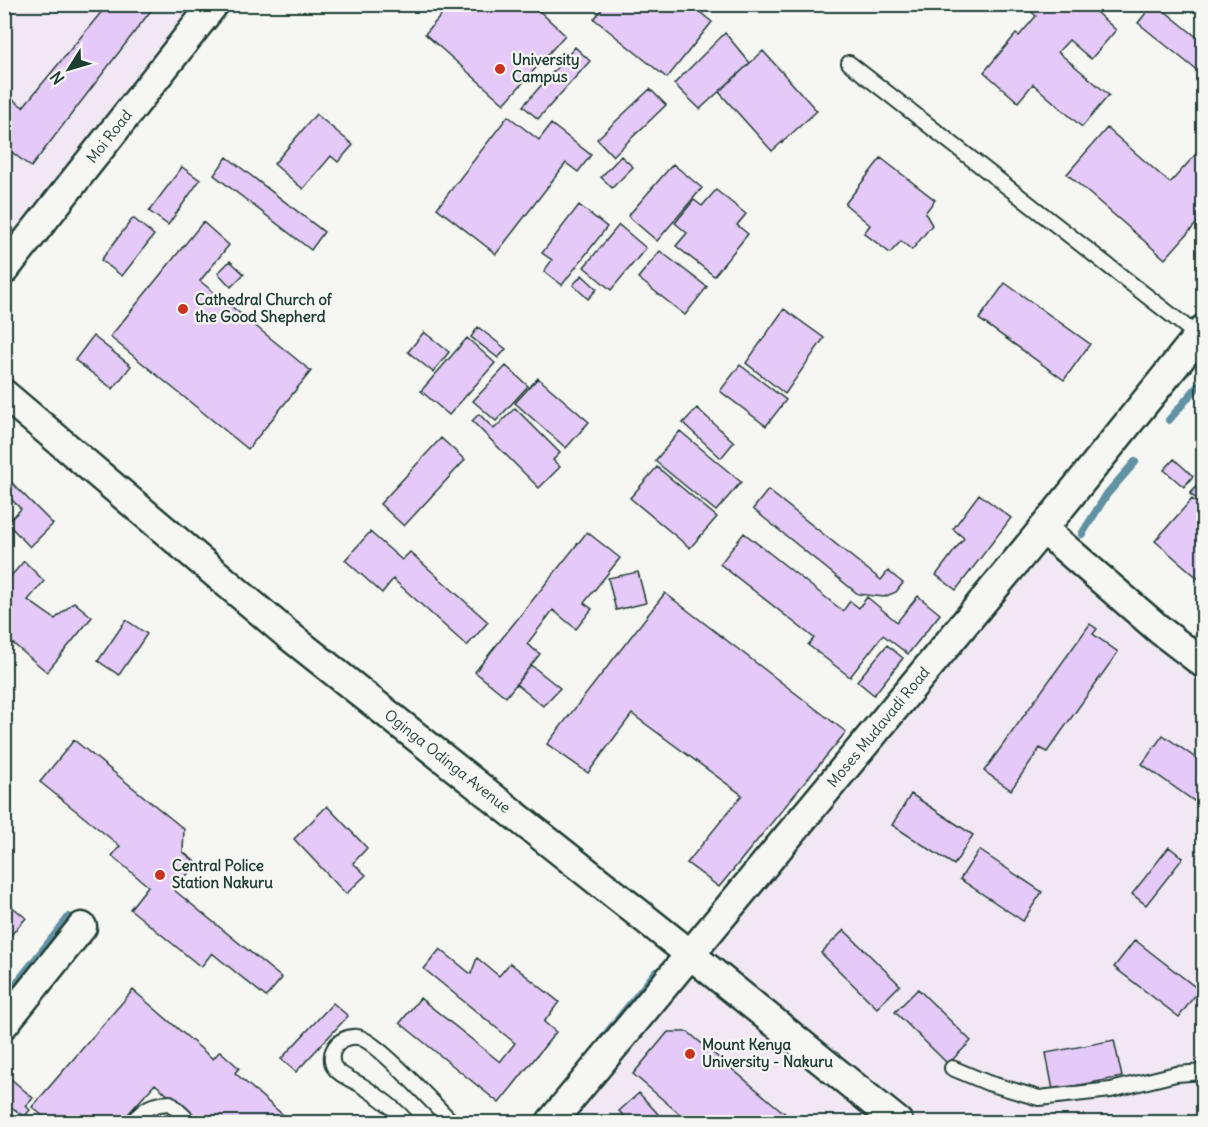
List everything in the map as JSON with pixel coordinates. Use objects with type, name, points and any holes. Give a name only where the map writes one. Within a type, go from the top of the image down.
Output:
[{"type":"street","name":"Moi Road","points":[[4,270],[214,4]]},
{"type":"street","name":"Moses Mudavadi Road","points":[[551,1122],[1043,530],[1201,332]]},
{"type":"street","name":"Oginga Odinga Avenue","points":[[4,394],[287,634],[898,1122]]},
{"type":"street","points":[[1043,530],[1203,664]]},
{"type":"street","points":[[4,1024],[82,927]]},
{"type":"lane","points":[[849,63],[1201,332]]},
{"type":"lane","points":[[407,1122],[398,1112],[344,1076],[334,1066],[332,1056],[335,1048],[344,1039],[358,1036],[380,1049],[452,1122]]},
{"type":"lane","points":[[952,1068],[988,1083],[1039,1098],[1110,1090],[1176,1074],[1203,1072]]},
{"type":"lane","points":[[132,1122],[140,1113],[155,1104],[170,1103],[190,1122]]},
{"type":"shaded area","points":[[5,5],[197,5],[5,267]]},
{"type":"shaded area","points":[[1039,541],[1203,679],[1203,1122],[561,1122]]},
{"type":"building","points":[[108,4],[156,4],[31,167],[4,146],[4,93],[23,107]]},
{"type":"building","name":"University Campus","points":[[451,4],[532,4],[565,35],[504,104],[425,34]]},
{"type":"building","points":[[606,4],[690,4],[712,22],[667,78],[594,19]]},
{"type":"building","points":[[1023,4],[1087,4],[1116,30],[1091,59],[1069,40],[1058,52],[1109,95],[1082,127],[1033,84],[1018,102],[984,72],[1016,34],[1019,36],[1036,16]]},
{"type":"building","points":[[1153,4],[1156,4],[1204,43],[1204,76],[1138,23]]},
{"type":"building","points":[[725,33],[750,63],[700,109],[674,84]]},
{"type":"building","points":[[575,47],[590,61],[538,119],[523,106]]},
{"type":"building","points":[[763,51],[817,111],[772,151],[719,92]]},
{"type":"building","points":[[650,89],[666,105],[613,156],[597,139]]},
{"type":"building","points":[[316,114],[353,145],[338,162],[331,156],[303,189],[274,164]]},
{"type":"building","points":[[508,116],[539,140],[551,124],[591,155],[578,172],[566,163],[496,254],[437,208]]},
{"type":"building","points":[[1107,128],[1170,183],[1204,145],[1204,215],[1165,259],[1067,174]]},
{"type":"building","points":[[621,156],[633,167],[612,188],[601,177]]},
{"type":"building","points":[[227,157],[324,232],[311,250],[214,175]]},
{"type":"building","points":[[881,158],[935,200],[925,213],[932,225],[912,250],[901,241],[890,253],[864,233],[870,225],[845,204]]},
{"type":"building","points":[[673,164],[702,188],[657,241],[628,216]]},
{"type":"building","points":[[182,167],[200,180],[168,225],[149,211]]},
{"type":"building","points":[[716,190],[746,214],[737,225],[748,234],[714,276],[676,246],[687,233],[675,223],[694,200],[702,206]]},
{"type":"building","points":[[579,205],[607,227],[562,285],[544,271],[552,260],[542,253]]},
{"type":"building","points":[[133,218],[154,235],[122,276],[101,260]]},
{"type":"building","name":"Cathedral Church of the Good Shepherd","points":[[203,222],[229,245],[200,281],[311,371],[248,449],[110,337]]},
{"type":"building","points":[[619,225],[646,248],[611,290],[584,267]]},
{"type":"building","points":[[660,251],[707,287],[685,315],[638,278]]},
{"type":"building","points":[[230,261],[244,274],[231,287],[218,273]]},
{"type":"building","points":[[582,275],[597,289],[588,299],[573,285]]},
{"type":"building","points":[[1005,283],[1090,344],[1064,380],[979,319]]},
{"type":"building","points":[[784,309],[824,338],[785,394],[746,363]]},
{"type":"building","points":[[478,327],[506,349],[498,358],[471,337]]},
{"type":"building","points":[[424,332],[449,352],[433,372],[408,352]]},
{"type":"building","points":[[93,336],[131,366],[113,389],[75,360]]},
{"type":"building","points":[[467,338],[495,363],[449,415],[421,391]]},
{"type":"building","points":[[740,365],[786,400],[766,426],[720,391]]},
{"type":"building","points":[[506,366],[528,386],[496,421],[473,401]]},
{"type":"building","points":[[538,378],[589,422],[566,448],[515,403]]},
{"type":"building","points":[[515,408],[560,453],[553,460],[560,467],[539,488],[472,421],[479,414],[494,429]]},
{"type":"building","points":[[697,408],[734,442],[721,458],[683,423]]},
{"type":"building","points":[[680,431],[741,482],[716,511],[655,461]]},
{"type":"building","points":[[441,438],[465,460],[404,526],[380,504]]},
{"type":"building","points":[[1174,459],[1193,476],[1184,487],[1164,470]]},
{"type":"building","points":[[657,467],[717,517],[690,548],[630,498]]},
{"type":"building","points":[[4,475],[53,524],[30,547],[7,523],[21,509],[4,492]]},
{"type":"building","points":[[1204,476],[1204,504],[1190,494]]},
{"type":"building","points":[[768,490],[881,580],[888,571],[903,583],[896,592],[884,597],[858,594],[753,509]]},
{"type":"building","points":[[979,494],[1011,518],[956,590],[936,575],[964,538],[953,529]]},
{"type":"building","points":[[1192,499],[1204,509],[1204,576],[1200,580],[1155,541]]},
{"type":"building","points":[[370,532],[402,560],[410,552],[488,622],[467,646],[393,579],[382,593],[345,560]]},
{"type":"building","points":[[587,532],[620,558],[584,603],[592,609],[576,629],[553,610],[527,644],[540,654],[506,697],[475,672]]},
{"type":"building","points":[[744,533],[843,611],[850,601],[859,608],[867,597],[897,622],[918,596],[940,614],[908,654],[883,635],[850,677],[808,645],[814,638],[720,564]]},
{"type":"building","points":[[24,561],[44,581],[28,600],[55,619],[74,602],[92,617],[47,672],[4,636],[4,584]]},
{"type":"building","points":[[638,572],[646,603],[616,610],[608,578]]},
{"type":"building","points":[[665,593],[846,732],[719,887],[687,863],[742,795],[632,714],[588,773],[547,744]]},
{"type":"building","points":[[126,620],[147,634],[119,675],[98,661]]},
{"type":"building","points":[[1090,624],[1097,629],[1093,634],[1118,652],[1047,752],[1040,748],[1011,790],[984,771]]},
{"type":"building","points":[[887,645],[903,658],[874,695],[857,681]]},
{"type":"building","points":[[531,665],[560,688],[543,706],[516,684]]},
{"type":"building","points":[[1163,735],[1204,764],[1204,787],[1194,801],[1142,764]]},
{"type":"building","name":"Central Police Station Nakuru","points":[[74,740],[184,829],[183,852],[197,863],[174,890],[282,978],[266,997],[212,953],[201,967],[130,909],[148,886],[112,856],[120,846],[40,782]]},
{"type":"building","points":[[911,794],[973,835],[954,865],[892,825]]},
{"type":"building","points":[[327,806],[367,848],[353,863],[366,875],[346,894],[294,839]]},
{"type":"building","points":[[1169,847],[1183,858],[1146,905],[1132,894]]},
{"type":"building","points":[[979,850],[1042,892],[1023,921],[960,879]]},
{"type":"building","points":[[4,900],[26,918],[4,943]]},
{"type":"building","points":[[844,930],[900,985],[877,1008],[821,953]]},
{"type":"building","points":[[1135,940],[1199,990],[1179,1017],[1114,967]]},
{"type":"building","points":[[440,949],[471,974],[477,958],[499,976],[510,963],[559,1002],[544,1022],[556,1032],[499,1103],[400,1023],[420,998],[500,1062],[515,1043],[424,969]]},
{"type":"building","points":[[918,989],[971,1041],[948,1064],[895,1012]]},
{"type":"building","points":[[133,990],[213,1059],[220,1051],[239,1068],[235,1073],[291,1122],[199,1122],[155,1084],[121,1122],[50,1122],[32,1107]]},
{"type":"building","points":[[333,1003],[348,1016],[296,1072],[281,1059]]},
{"type":"building","points":[[668,1032],[688,1032],[795,1122],[689,1122],[633,1074]]},
{"type":"building","points":[[1114,1040],[1122,1077],[1053,1090],[1046,1053]]},
{"type":"building","points":[[10,1078],[33,1098],[26,1106],[30,1110],[24,1117],[4,1101],[4,1084]]},
{"type":"building","points":[[639,1093],[658,1114],[649,1122],[630,1122],[619,1111]]},
{"type":"waterway","points":[[1169,420],[1204,379]]},
{"type":"waterway","points":[[1082,534],[1107,494],[1135,462]]},
{"type":"waterway","points":[[4,999],[69,917]]},
{"type":"waterway","points":[[603,1038],[656,972]]},
{"type":"place","name":"University Campus","points":[[500,69]]},
{"type":"place","name":"Cathedral Church of the Good Shepherd","points":[[183,309]]},
{"type":"place","name":"Central Police Station Nakuru","points":[[160,875]]},
{"type":"place","name":"Mount Kenya University - Nakuru","points":[[690,1054]]}]
